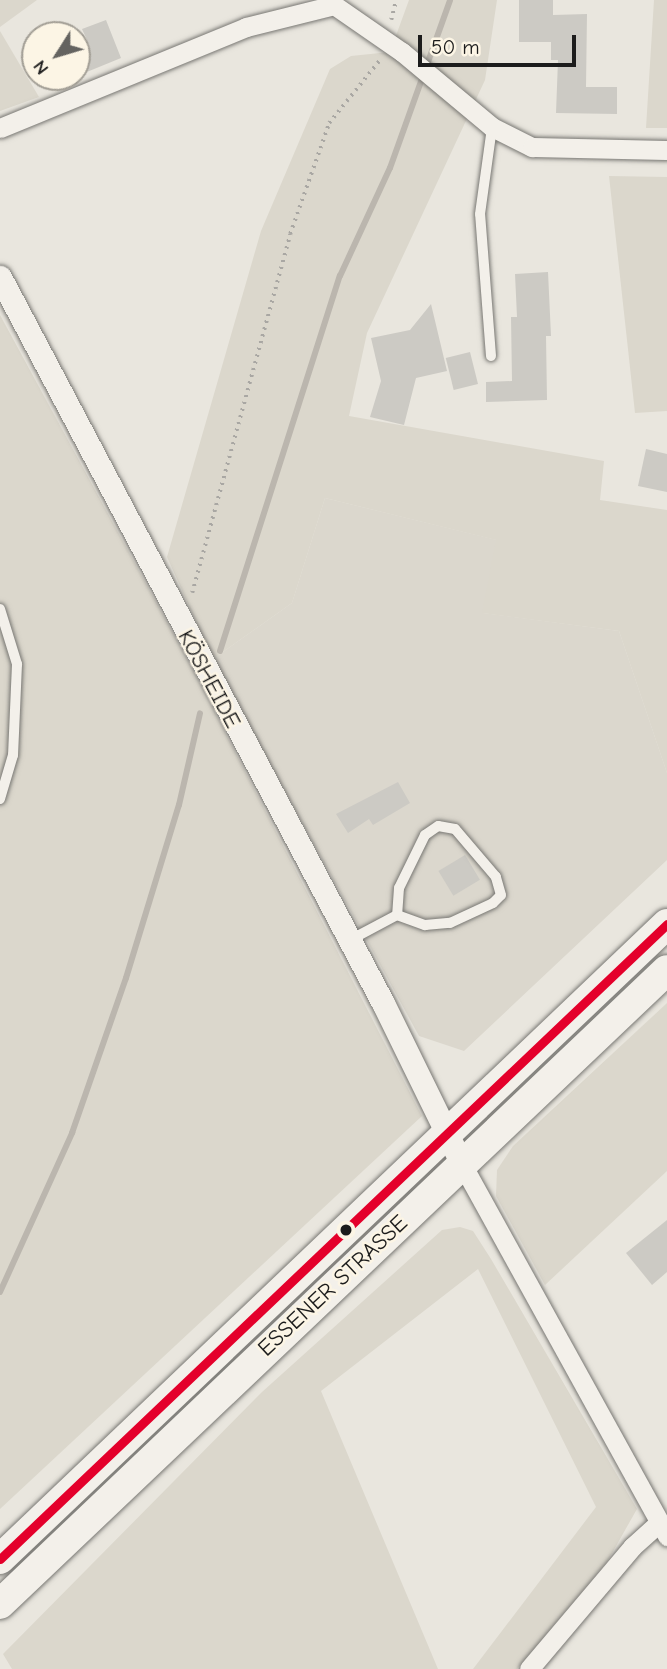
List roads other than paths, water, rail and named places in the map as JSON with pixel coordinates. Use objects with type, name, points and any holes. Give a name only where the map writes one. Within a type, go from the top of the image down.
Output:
[{"type":"main road","name":"ESSENER STRASSE","points":[[0,1559],[667,924]]},
{"type":"main road","name":"ESSENER STRASSE","points":[[0,1604],[667,970]]},
{"type":"street","points":[[0,128],[246,27],[334,5],[394,46],[492,127],[532,147],[667,150]]},
{"type":"street","name":"KÖSHEIDE","points":[[0,277],[182,629],[349,940],[463,1166],[663,1522],[632,1547],[529,1669]]},
{"type":"lane","points":[[491,356],[480,214],[492,127]]},
{"type":"lane","points":[[0,609],[17,664],[13,755],[0,799]]},
{"type":"lane","points":[[349,940],[397,915],[425,925],[450,923],[493,903],[501,895],[496,877],[455,829],[438,826],[425,835],[399,888],[397,915]]},
{"type":"waterway","points":[[220,651],[340,276],[390,168],[450,0]]},
{"type":"waterway","points":[[0,1292],[72,1133],[126,978],[179,805],[200,713]]}]
